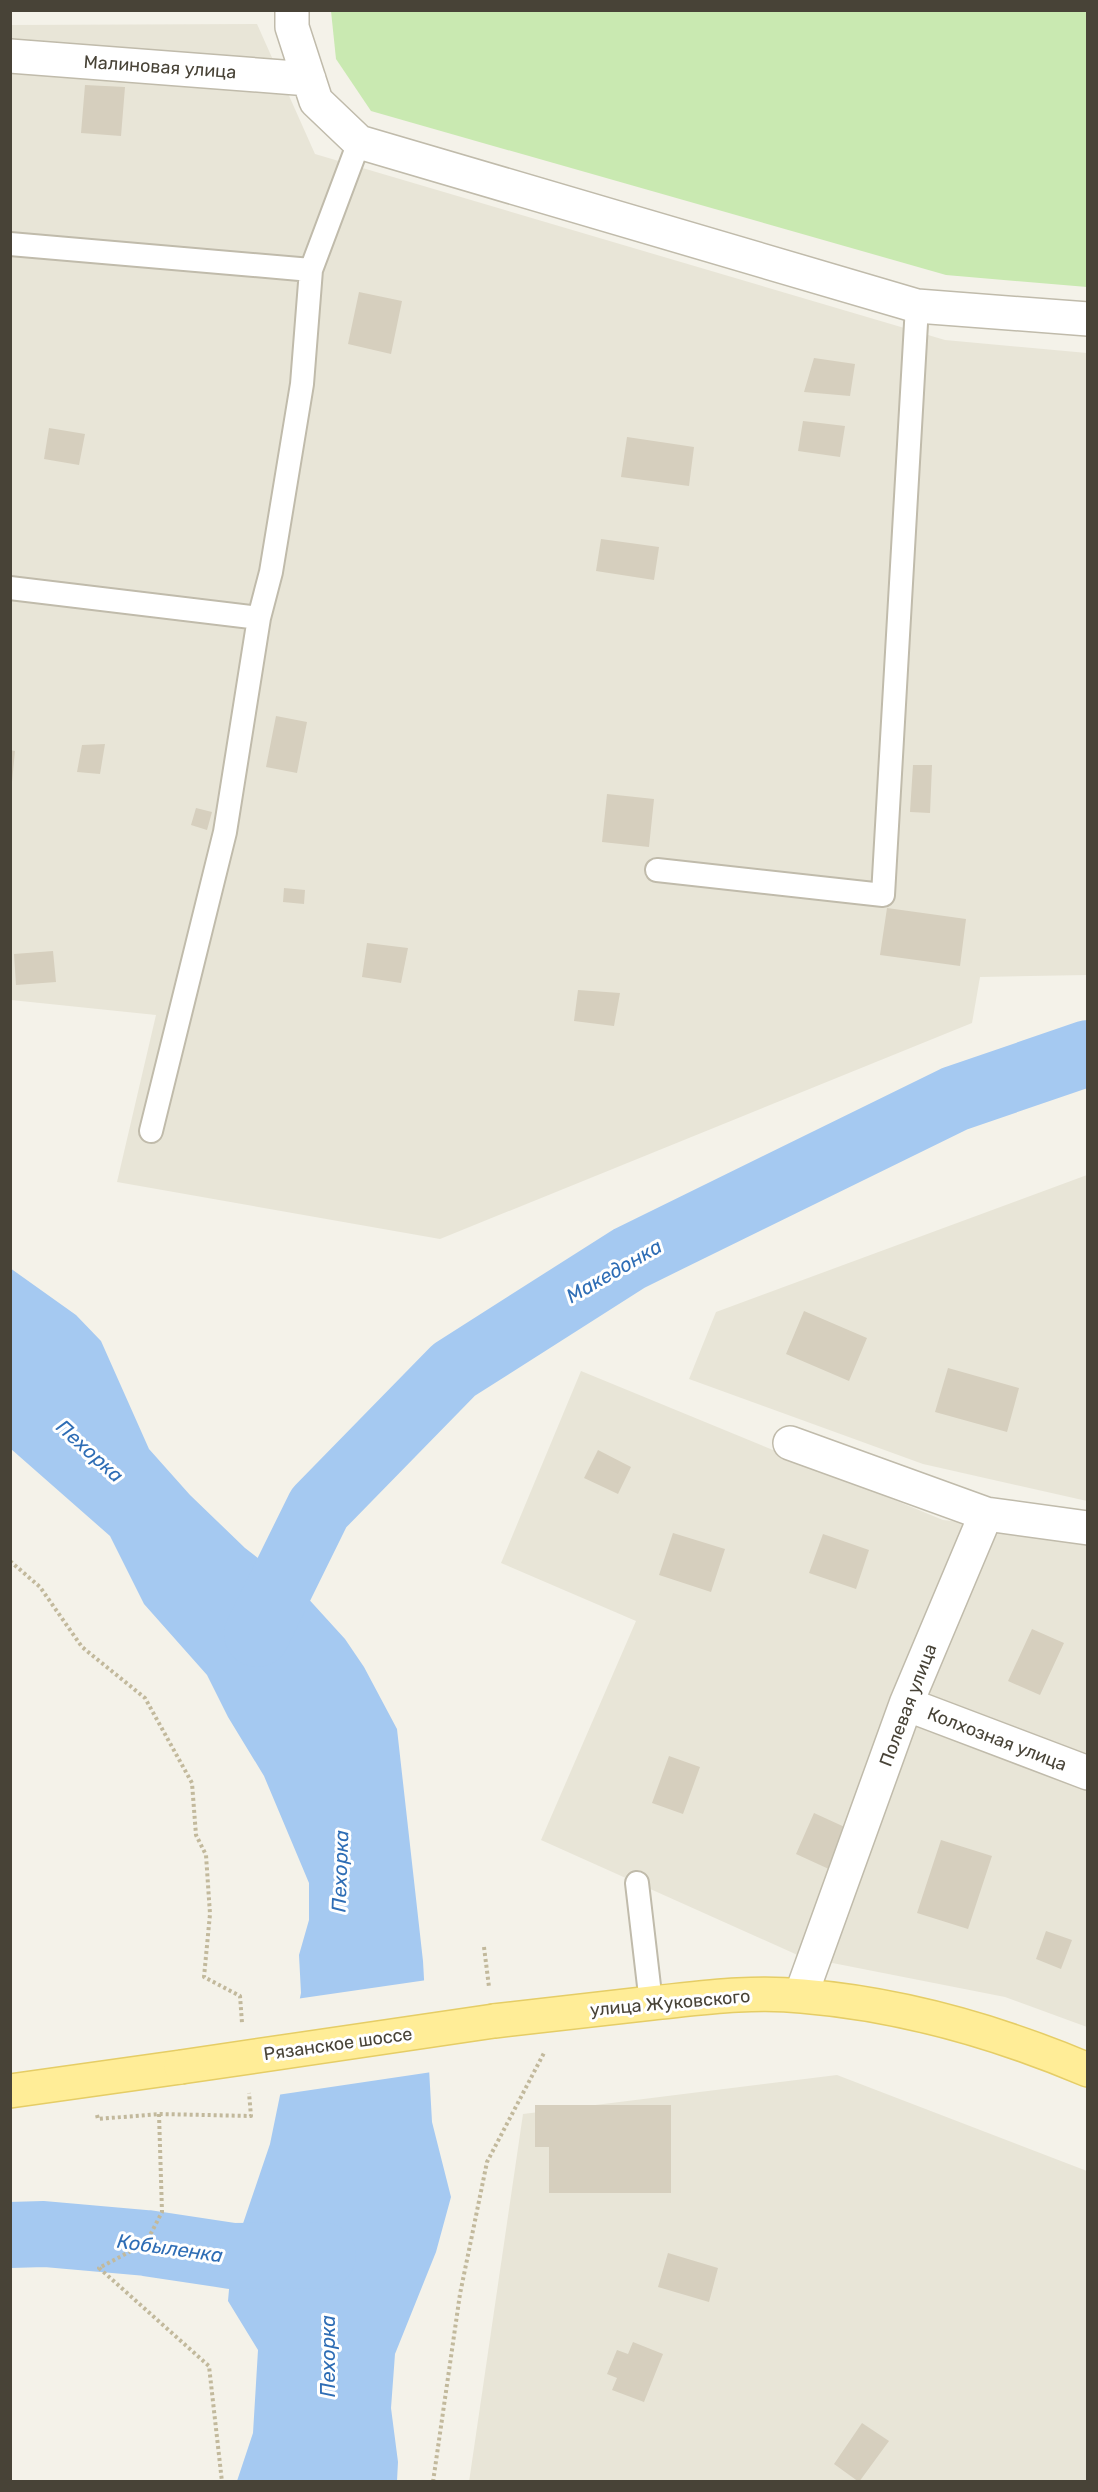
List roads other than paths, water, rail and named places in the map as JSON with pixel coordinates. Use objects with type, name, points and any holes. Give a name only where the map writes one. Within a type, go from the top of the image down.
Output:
[{"type":"main road","name":"улица Жуковского","points":[[494,2021],[722,1995],[801,1995],[878,2006],[950,2024],[1049,2054],[1088,2070]]},
{"type":"main road","name":"Рязанское шоссе","points":[[10,2091],[494,2021]]},
{"type":"street","points":[[292,10],[292,27],[316,101],[359,142],[917,306],[1088,319]]},
{"type":"street","name":"Малиновая улица","points":[[10,56],[309,79]]},
{"type":"street","points":[[790,1443],[986,1514],[1088,1528]]},
{"type":"street","name":"Полевая улица","points":[[801,1995],[906,1704],[986,1514]]},
{"type":"street","name":"Колхозная улица","points":[[906,1704],[1088,1773]]},
{"type":"lane","points":[[151,1131],[225,832],[259,618],[271,572],[302,384],[311,270],[359,142]]},
{"type":"lane","points":[[10,244],[311,270]]},
{"type":"lane","points":[[657,870],[883,895],[917,306]]},
{"type":"lane","points":[[10,588],[259,618]]},
{"type":"lane","points":[[637,1883],[651,2003]]},
{"type":"water","name":"Пехорка","points":[[10,1268],[76,1315],[101,1341],[149,1449],[190,1495],[245,1548],[304,1594],[345,1639],[364,1667],[397,1729],[423,1961],[432,2122],[451,2197],[436,2252],[395,2354],[391,2408],[398,2462],[397,2481],[237,2481],[253,2433],[258,2350],[228,2301],[232,2256],[270,2144],[301,1993],[299,1955],[309,1920],[309,1883],[264,1776],[228,1717],[207,1675],[144,1604],[110,1536],[11,1449]]},
{"type":"waterway","name":"Македонка","points":[[257,1634],[319,1508],[454,1370],[630,1258],[954,1099],[1088,1053]]},
{"type":"waterway","name":"Кобыленка","points":[[10,2235],[44,2234],[146,2243],[232,2256],[323,2255]]}]
